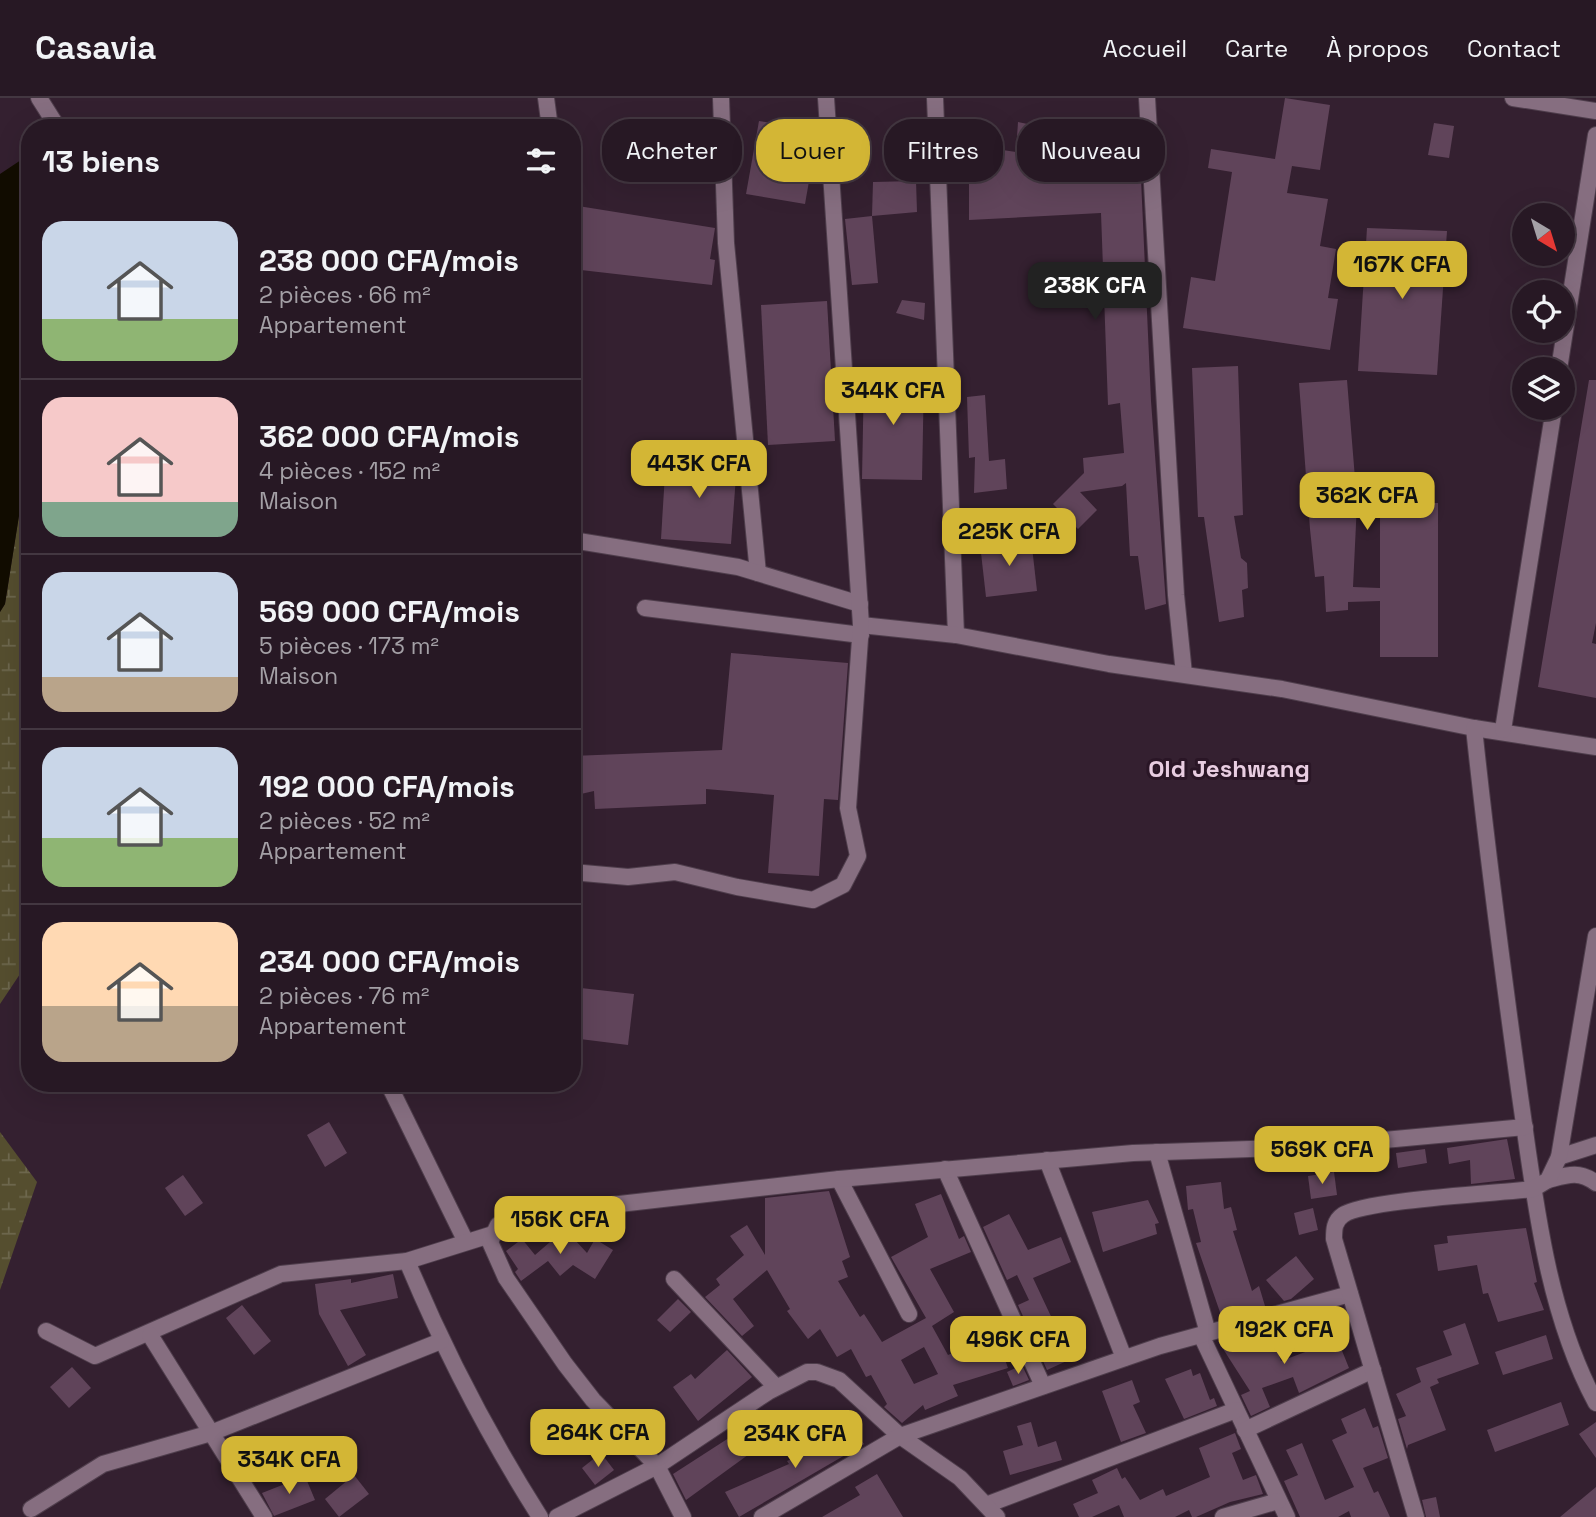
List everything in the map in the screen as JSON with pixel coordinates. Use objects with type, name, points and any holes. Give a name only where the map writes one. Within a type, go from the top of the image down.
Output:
[{"type":"street","points":[[39,98],[52,119]]},
{"type":"street","points":[[546,98],[549,119]]},
{"type":"street","points":[[721,98],[726,243],[758,573]]},
{"type":"street","points":[[581,873],[628,877],[675,872],[737,887],[813,900],[843,885],[858,856],[848,808],[861,630],[860,604],[826,98]]},
{"type":"street","points":[[935,98],[956,635]]},
{"type":"street","points":[[1147,98],[1174,568],[1184,674]]},
{"type":"street","points":[[1513,98],[1596,111]]},
{"type":"street","points":[[1561,357],[1596,135]]},
{"type":"street","points":[[1503,730],[1552,420]]},
{"type":"street","points":[[581,542],[758,573],[860,604]]},
{"type":"street","points":[[645,608],[861,630],[956,635],[1109,664],[1282,689],[1474,728],[1503,730],[1596,747]]},
{"type":"street","points":[[1474,728],[1493,908],[1533,1189],[1558,1302],[1589,1378],[1596,1403]]},
{"type":"street","points":[[1548,1180],[1559,1157],[1596,936]]},
{"type":"street","points":[[392,1092],[466,1242]]},
{"type":"street","points":[[46,1331],[95,1356],[150,1335],[281,1275],[407,1261],[491,1235],[498,1225],[558,1211],[839,1179],[1047,1160],[1157,1152],[1308,1147],[1525,1127]]},
{"type":"street","points":[[1559,1157],[1596,1145]]},
{"type":"street","points":[[1157,1152],[1204,1334],[1245,1430],[1287,1517]]},
{"type":"street","points":[[1047,1160],[1124,1359]]},
{"type":"street","points":[[944,1169],[1044,1386]]},
{"type":"street","points":[[1416,1517],[1334,1239],[1335,1224],[1343,1214],[1382,1204],[1533,1189],[1548,1180],[1573,1173],[1586,1175],[1596,1183]]},
{"type":"street","points":[[839,1179],[909,1314]]},
{"type":"street","points":[[491,1235],[493,1255],[506,1278],[593,1400],[657,1466],[683,1517]]},
{"type":"street","points":[[407,1261],[441,1342],[504,1460],[540,1517]]},
{"type":"street","points":[[674,1279],[776,1388]]},
{"type":"street","points":[[762,1517],[900,1436],[1124,1359],[1350,1294]]},
{"type":"street","points":[[150,1335],[264,1517]]},
{"type":"street","points":[[31,1509],[103,1464],[211,1433],[441,1342]]},
{"type":"street","points":[[1245,1430],[1373,1370]]},
{"type":"street","points":[[557,1517],[657,1466],[776,1388],[807,1372],[839,1380],[900,1436],[960,1478],[992,1511],[1236,1410]]},
{"type":"street","points":[[1223,1517],[1278,1501]]},
{"type":"green space","points":[[21,502],[21,972],[0,1004],[0,612],[5,604]]},
{"type":"green space","points":[[0,1132],[37,1182],[0,1290]]},
{"type":"shaded area","points":[[21,160],[21,503],[5,604],[0,612],[0,174]]},
{"type":"building","points":[[1285,98],[1330,105],[1320,170],[1292,166],[1287,193],[1328,199],[1320,246],[1336,249],[1328,298],[1338,299],[1330,350],[1183,328],[1191,277],[1215,281],[1232,172],[1208,168],[1211,149],[1275,159]]},
{"type":"building","points":[[1434,123],[1454,126],[1449,158],[1428,155]]},
{"type":"building","points":[[1017,137],[1017,182],[1141,182],[1151,401],[1166,604],[1145,610],[1138,556],[1130,556],[1126,483],[1122,486],[1080,492],[1097,510],[1078,529],[1053,504],[1084,473],[1083,458],[1124,453],[1120,403],[1108,405],[1101,213],[969,220],[969,182],[1003,182],[1003,150],[1016,152]]},
{"type":"building","points":[[756,138],[756,182],[809,182],[805,204],[746,194]]},
{"type":"building","points":[[873,182],[916,182],[917,212],[872,216]]},
{"type":"building","points":[[581,206],[715,228],[710,259],[715,260],[712,285],[581,270]]},
{"type":"building","points":[[872,216],[878,283],[852,285],[845,219]]},
{"type":"building","points":[[1367,228],[1447,231],[1437,375],[1358,371]]},
{"type":"building","points":[[902,300],[925,303],[924,320],[896,313]]},
{"type":"building","points":[[827,301],[835,441],[768,445],[761,305]]},
{"type":"building","points":[[1238,366],[1243,515],[1234,516],[1241,558],[1247,563],[1248,588],[1242,590],[1244,617],[1219,622],[1204,517],[1198,517],[1192,368]]},
{"type":"building","points":[[864,374],[924,375],[922,480],[862,479]]},
{"type":"building","points":[[1347,380],[1357,503],[1353,587],[1380,588],[1380,503],[1438,503],[1438,657],[1380,657],[1380,601],[1348,602],[1348,610],[1326,612],[1324,576],[1315,577],[1299,383]]},
{"type":"building","points":[[1589,380],[1596,380],[1596,623],[1592,643],[1596,644],[1596,698],[1538,687]]},
{"type":"building","points":[[985,395],[989,461],[1005,459],[1007,489],[974,493],[975,457],[969,458],[967,397]]},
{"type":"building","points":[[666,457],[737,462],[731,544],[661,539]]},
{"type":"building","points":[[1031,538],[1037,591],[986,597],[980,544]]},
{"type":"building","points":[[731,653],[848,663],[838,800],[824,799],[819,876],[768,873],[774,795],[706,789],[706,804],[595,809],[594,791],[581,794],[581,756],[722,750]]},
{"type":"building","points":[[581,988],[634,994],[628,1045],[581,1039]]},
{"type":"building","points":[[329,1122],[347,1153],[325,1167],[307,1135]]},
{"type":"building","points":[[1507,1139],[1515,1179],[1471,1184],[1470,1160],[1449,1164],[1447,1148]]},
{"type":"building","points":[[1425,1149],[1427,1163],[1398,1168],[1396,1153]]},
{"type":"building","points":[[1334,1172],[1337,1195],[1311,1199],[1308,1176]]},
{"type":"building","points":[[183,1175],[203,1203],[185,1216],[165,1188]]},
{"type":"building","points":[[1221,1182],[1224,1209],[1231,1207],[1237,1230],[1233,1231],[1252,1291],[1259,1286],[1265,1306],[1222,1318],[1196,1243],[1201,1242],[1193,1209],[1188,1210],[1186,1186]]},
{"type":"building","points":[[829,1191],[850,1257],[842,1261],[848,1277],[838,1281],[860,1317],[864,1314],[882,1342],[926,1318],[891,1257],[928,1237],[915,1204],[941,1194],[959,1239],[964,1236],[971,1252],[930,1269],[954,1312],[932,1326],[948,1355],[996,1335],[1008,1368],[953,1385],[958,1396],[925,1410],[923,1405],[902,1423],[884,1407],[887,1404],[871,1375],[866,1377],[851,1349],[837,1357],[820,1329],[808,1339],[787,1311],[790,1309],[767,1270],[733,1299],[754,1326],[742,1336],[705,1297],[720,1285],[716,1279],[744,1255],[730,1236],[747,1225],[765,1255],[765,1198]],"holes":[[[924,1347],[938,1374],[914,1384],[901,1360]]]},
{"type":"building","points":[[1148,1200],[1159,1223],[1155,1224],[1157,1234],[1103,1252],[1092,1212]]},
{"type":"building","points":[[1313,1208],[1318,1230],[1299,1235],[1294,1213]]},
{"type":"building","points":[[1009,1214],[1028,1250],[1061,1237],[1071,1262],[1033,1278],[1071,1359],[1047,1370],[1018,1305],[1029,1300],[1017,1275],[1007,1280],[983,1227]]},
{"type":"building","points":[[1526,1228],[1537,1282],[1534,1283],[1544,1310],[1498,1322],[1488,1293],[1483,1294],[1477,1265],[1438,1271],[1434,1245],[1448,1243],[1447,1236]]},
{"type":"building","points":[[565,1229],[587,1253],[595,1239],[613,1250],[595,1279],[573,1265],[560,1276],[548,1261],[521,1281],[515,1272],[518,1269],[506,1251],[522,1239],[535,1255]]},
{"type":"building","points":[[1296,1256],[1314,1279],[1291,1299],[1284,1301],[1266,1280]]},
{"type":"building","points":[[393,1274],[398,1298],[340,1310],[366,1355],[348,1366],[319,1314],[315,1284],[351,1279],[351,1283]]},
{"type":"building","points":[[678,1299],[691,1312],[670,1332],[657,1320]]},
{"type":"building","points":[[242,1305],[271,1341],[254,1355],[226,1318]]},
{"type":"building","points":[[1465,1323],[1479,1364],[1437,1379],[1439,1383],[1430,1387],[1446,1430],[1408,1445],[1407,1449],[1398,1419],[1406,1416],[1396,1394],[1421,1382],[1416,1368],[1452,1355],[1443,1331]]},
{"type":"building","points":[[1332,1326],[1349,1368],[1299,1393],[1293,1377],[1262,1388],[1270,1407],[1251,1416],[1241,1395],[1250,1391],[1218,1341],[1232,1337],[1238,1348],[1272,1336],[1281,1361],[1316,1348],[1311,1334]]},
{"type":"building","points":[[1546,1335],[1553,1359],[1503,1375],[1495,1352]]},
{"type":"building","points":[[727,1350],[752,1377],[698,1421],[673,1387],[691,1374],[695,1379]]},
{"type":"building","points":[[1022,1365],[1029,1380],[1013,1386],[1007,1372]]},
{"type":"building","points":[[72,1367],[91,1388],[69,1408],[50,1387]]},
{"type":"building","points":[[1191,1369],[1193,1376],[1200,1373],[1210,1400],[1214,1398],[1217,1406],[1184,1419],[1165,1379]]},
{"type":"building","points":[[1132,1380],[1140,1402],[1133,1405],[1146,1433],[1121,1442],[1102,1391]]},
{"type":"building","points":[[1561,1402],[1569,1425],[1495,1452],[1487,1430]]},
{"type":"building","points":[[1365,1408],[1373,1428],[1378,1426],[1388,1458],[1363,1468],[1374,1493],[1378,1491],[1390,1517],[1351,1517],[1349,1511],[1338,1517],[1300,1517],[1284,1481],[1298,1475],[1286,1450],[1302,1443],[1325,1500],[1354,1487],[1332,1440],[1347,1433],[1341,1419]]},
{"type":"building","points":[[844,1420],[864,1444],[739,1517],[725,1492],[789,1464],[787,1461],[805,1453]]},
{"type":"building","points":[[1031,1422],[1038,1447],[1056,1441],[1062,1460],[1010,1475],[1003,1451],[1023,1445],[1017,1426]]},
{"type":"building","points":[[1596,1422],[1596,1458],[1579,1434]]},
{"type":"building","points":[[749,1425],[763,1444],[686,1500],[673,1474]]},
{"type":"building","points":[[1235,1433],[1241,1449],[1232,1453],[1243,1480],[1256,1475],[1263,1494],[1230,1502],[1196,1517],[1192,1517],[1189,1510],[1175,1517],[1124,1517],[1119,1505],[1092,1517],[1079,1517],[1073,1504],[1098,1493],[1092,1480],[1117,1468],[1122,1479],[1125,1477],[1140,1500],[1163,1489],[1166,1496],[1210,1477],[1199,1448]]},
{"type":"building","points":[[601,1453],[614,1470],[595,1485],[582,1468]]},
{"type":"building","points":[[877,1474],[903,1517],[822,1517],[860,1495],[855,1487]]},
{"type":"building","points":[[354,1475],[369,1494],[339,1517],[325,1499]]},
{"type":"building","points":[[305,1476],[315,1500],[274,1516],[262,1493]]},
{"type":"building","points":[[1596,1487],[1596,1517],[1560,1517]]},
{"type":"building","points":[[1436,1497],[1440,1517],[1426,1517],[1422,1500]]},
{"type":"district","name":"Old Jeshwang","points":[[1229,769]]}]
